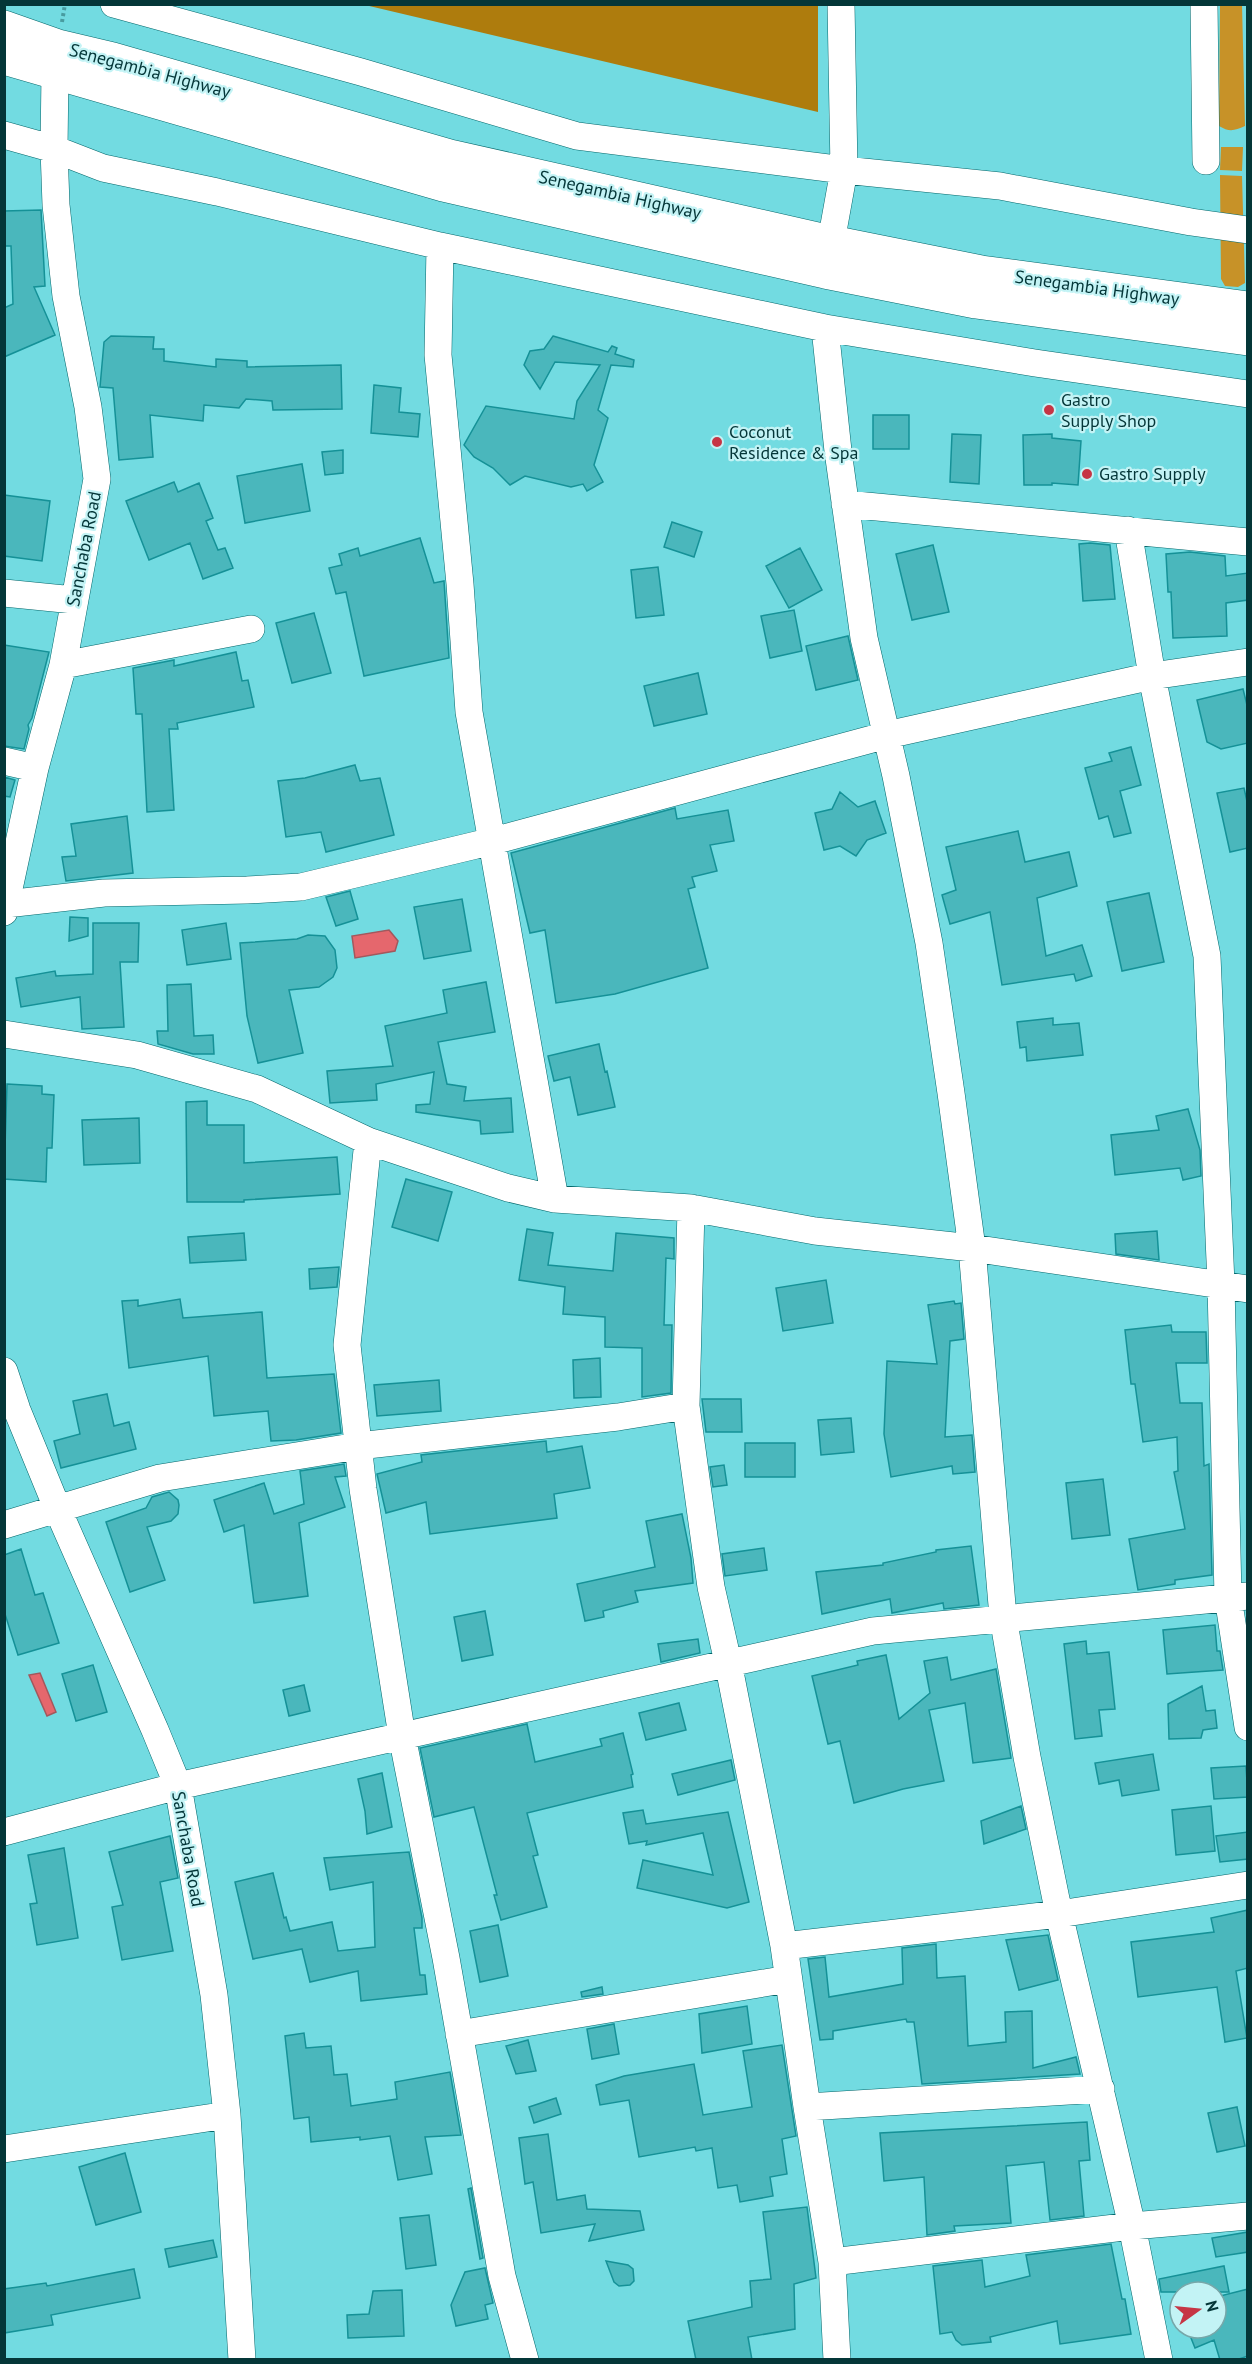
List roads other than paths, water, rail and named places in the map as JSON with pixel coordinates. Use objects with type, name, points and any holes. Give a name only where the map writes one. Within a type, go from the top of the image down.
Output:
[{"type":"main road","name":"Senegambia Highway","points":[[4,27],[58,45],[450,156],[831,242],[981,272],[1248,308]]},
{"type":"main road","name":"Senegambia Highway","points":[[4,58],[443,185],[825,272],[976,302],[1248,339]]},
{"type":"street","points":[[114,4],[361,72],[577,136],[844,170],[1000,186],[1191,222],[1248,230]]},
{"type":"street","points":[[831,242],[844,170],[841,4]]},
{"type":"street","points":[[1204,4],[1206,161]]},
{"type":"street","name":"Sanchaba Road","points":[[5,908],[35,768],[63,665],[97,479],[87,407],[66,296],[56,205],[55,73]]},
{"type":"street","points":[[4,135],[54,149],[103,168],[217,192],[440,246],[825,328],[1035,363],[1248,394]]},
{"type":"street","points":[[440,246],[438,355],[460,584],[469,712],[555,1199]]},
{"type":"street","points":[[825,328],[845,504],[864,638],[929,943],[972,1248],[1003,1617],[1026,1757],[1059,1914],[1132,2226],[1159,2360]]},
{"type":"street","points":[[845,504],[1248,542]]},
{"type":"street","points":[[1128,530],[1152,676],[1207,956],[1221,1284],[1238,1596],[1248,1727]]},
{"type":"street","points":[[4,593],[74,600]]},
{"type":"street","points":[[63,665],[251,629]]},
{"type":"street","points":[[5,908],[104,892],[301,887],[493,841],[886,735],[1152,676],[1248,662]]},
{"type":"street","points":[[4,761],[35,768]]},
{"type":"street","points":[[4,1034],[138,1054],[257,1089],[368,1141],[508,1188],[555,1199],[691,1208],[815,1231],[972,1248],[1248,1288]]},
{"type":"street","points":[[368,1141],[347,1345],[358,1446],[402,1736],[502,2276],[525,2360]]},
{"type":"street","points":[[691,1208],[686,1406],[711,1587],[784,1946],[832,2262],[837,2360]]},
{"type":"street","name":"Sanchaba Road","points":[[4,1371],[17,1410],[58,1510],[178,1786],[212,1984],[227,2115],[242,2360]]},
{"type":"street","points":[[4,1525],[160,1478],[358,1446],[618,1417],[686,1406]]},
{"type":"street","points":[[4,1832],[178,1786],[873,1631],[1238,1596]]},
{"type":"street","points":[[784,1946],[1059,1914],[1248,1885]]},
{"type":"street","points":[[459,2034],[788,1979]]},
{"type":"street","points":[[807,2108],[1101,2089]]},
{"type":"street","points":[[4,2149],[227,2115]]},
{"type":"street","points":[[832,2262],[1132,2226],[1248,2216]]},
{"type":"place","name":"Gastro Supply Shop","points":[[1049,410]]},
{"type":"place","name":"Coconut Residence & Spa","points":[[717,442]]},
{"type":"place","name":"Gastro Supply","points":[[1087,474]]}]
